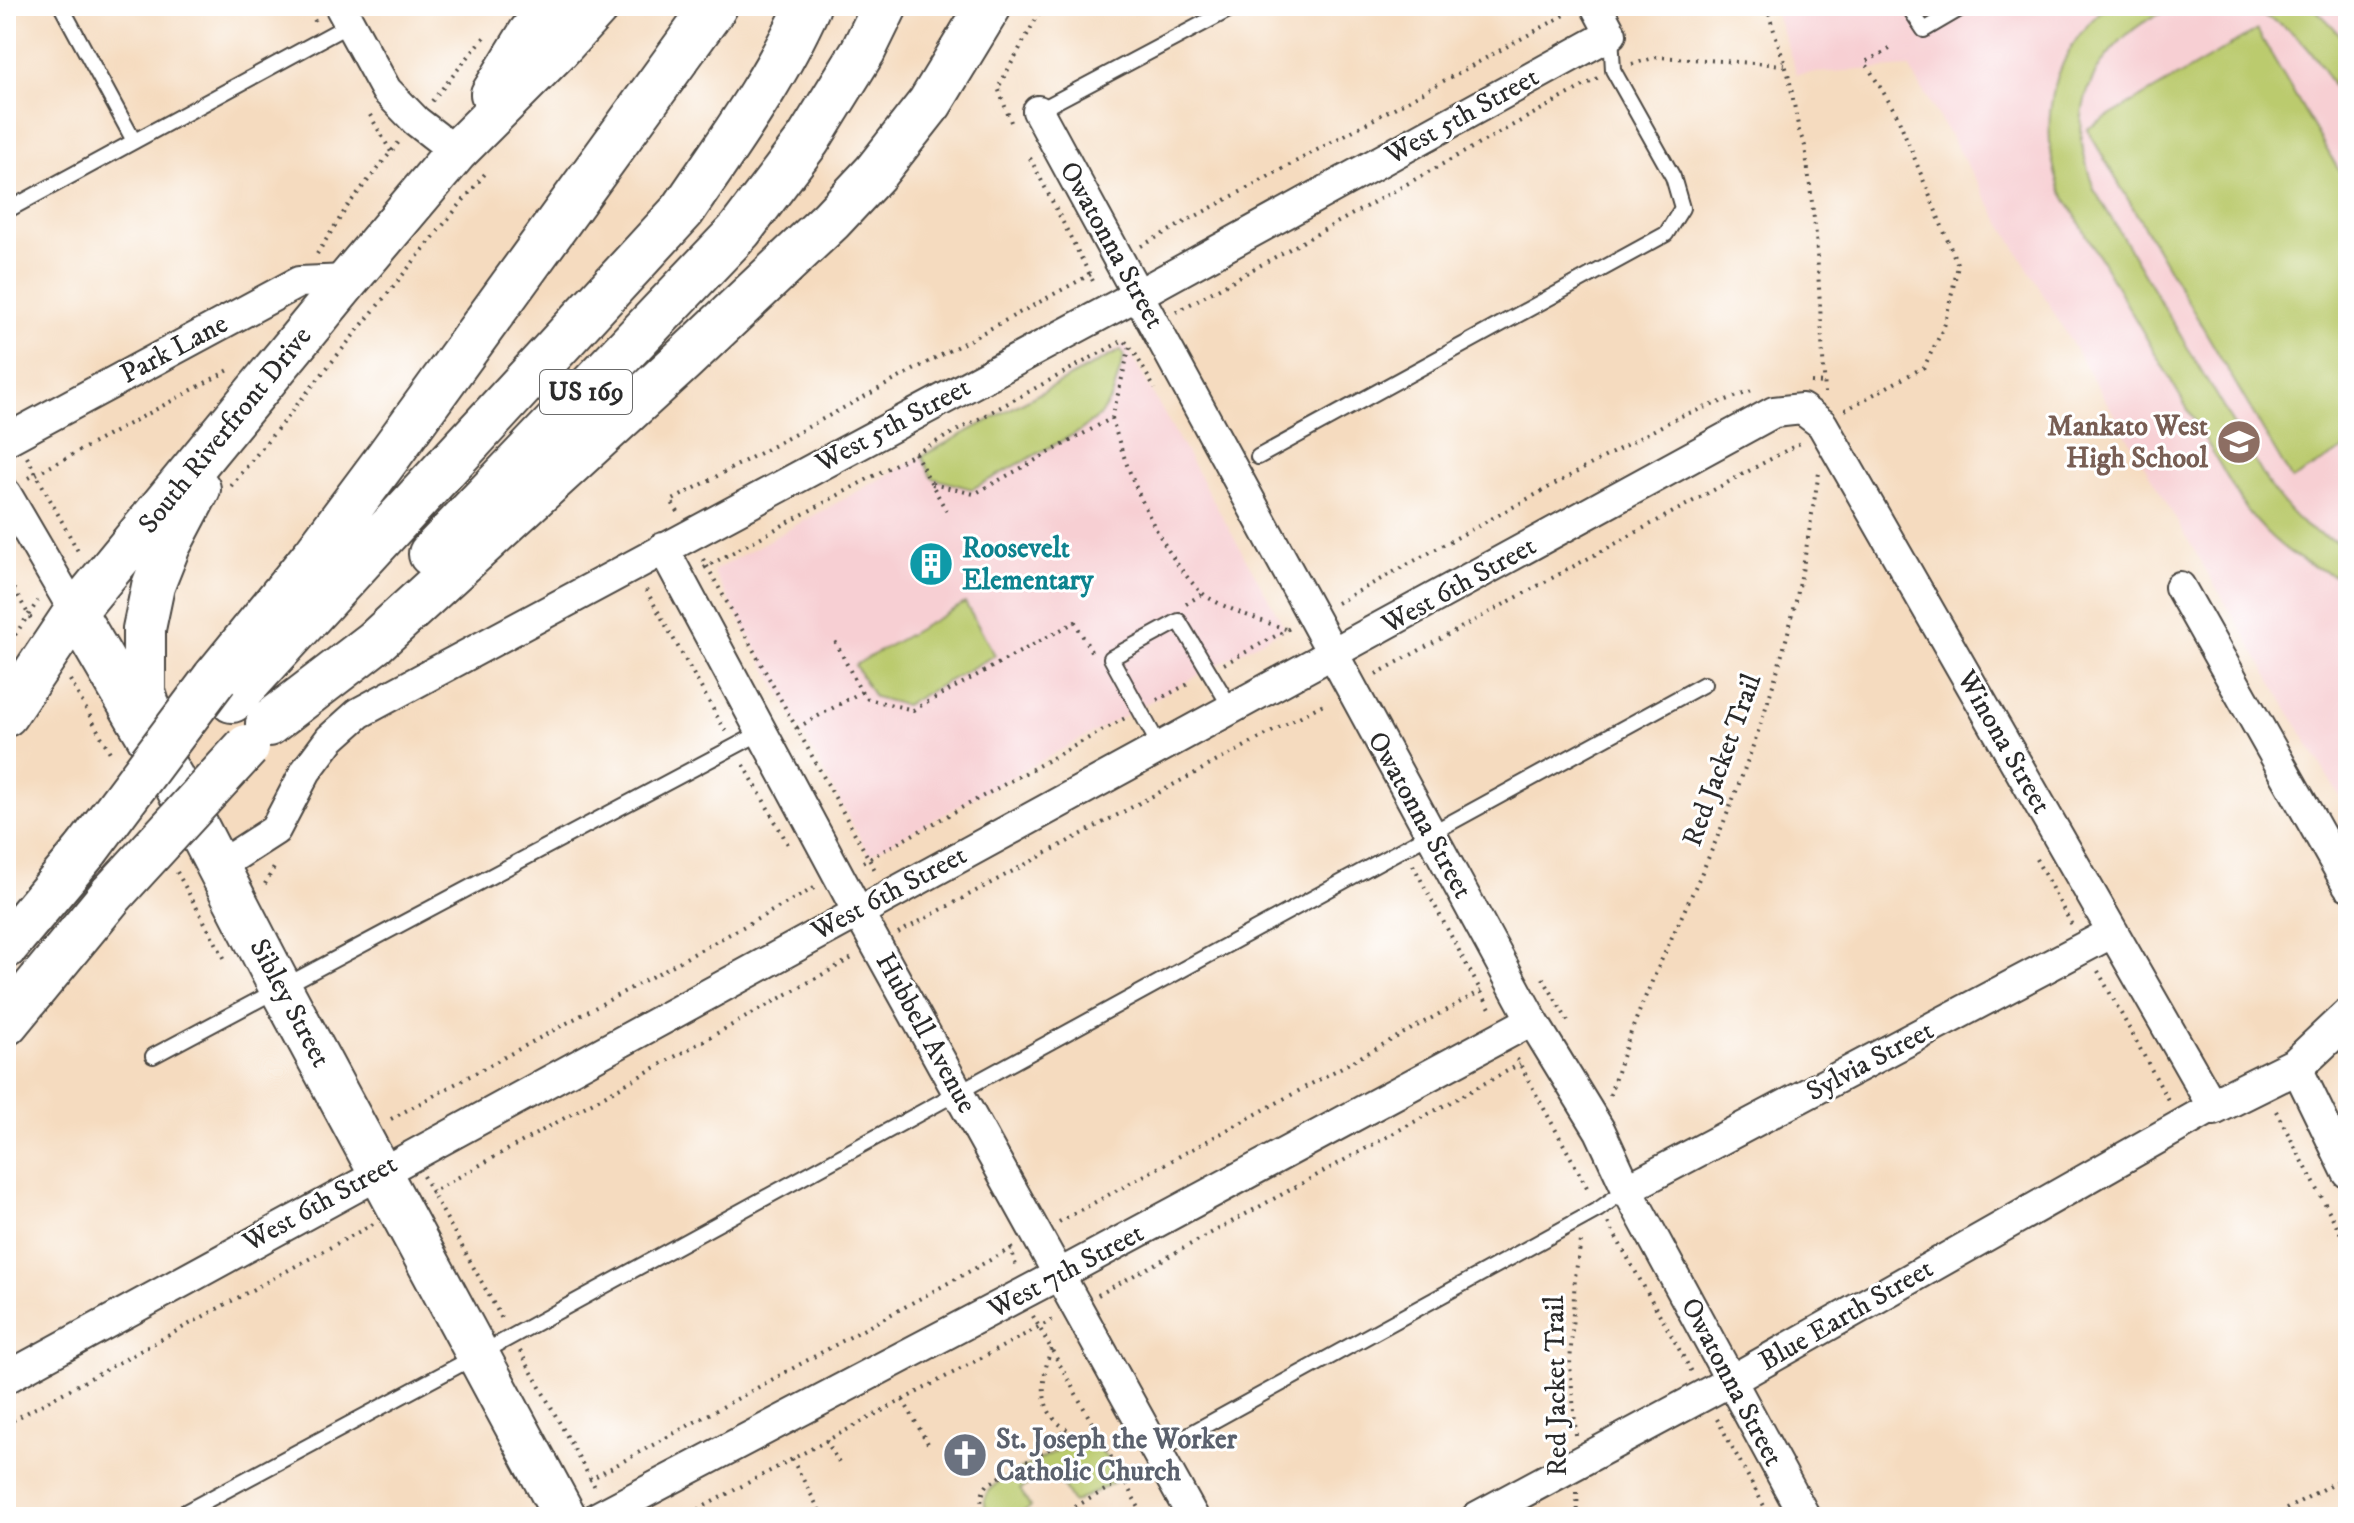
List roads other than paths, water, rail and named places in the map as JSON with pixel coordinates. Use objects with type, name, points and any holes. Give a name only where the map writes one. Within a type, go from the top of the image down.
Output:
[{"type":"highway","points":[[224,689],[342,518],[715,6]]},
{"type":"highway","name":"US 169","points":[[6,946],[224,689],[683,210],[798,30],[808,6]]},
{"type":"highway","name":"US 169","points":[[6,1023],[112,894],[258,736],[740,230],[808,140],[863,51],[885,6]]},
{"type":"highway","points":[[258,736],[375,642],[831,220],[875,173],[930,103],[989,6]]},
{"type":"main road","name":"South Riverfront Drive","points":[[475,158],[529,34],[551,6]]},
{"type":"main road","name":"South Riverfront Drive","points":[[6,715],[18,682],[348,280],[475,158],[558,50],[598,6]]},
{"type":"main road","points":[[171,776],[144,692],[146,620],[153,586],[169,546],[237,415]]},
{"type":"main road","name":"Sibley Street","points":[[75,612],[171,776],[234,856],[280,987],[395,1162],[495,1346],[561,1502]]},
{"type":"street","points":[[1596,6],[1611,34]]},
{"type":"street","points":[[345,15],[386,90],[416,121],[475,158]]},
{"type":"street","name":"West 5th Street","points":[[234,856],[275,830],[314,761],[330,739],[359,713],[1139,294],[1611,34]]},
{"type":"street","name":"Owatonna Street","points":[[1025,118],[1139,294],[1300,622],[1333,654],[1532,1020],[1600,1131],[1627,1189],[1805,1517]]},
{"type":"street","name":"Park Lane","points":[[10,437],[299,282],[348,280]]},
{"type":"street","name":"Winona Street","points":[[1769,399],[1802,409],[1826,426],[2213,1107]]},
{"type":"street","name":"West 6th Street","points":[[6,1378],[395,1162],[1333,654],[1769,399]]},
{"type":"street","name":"Sibley Street","points":[[16,487],[75,612]]},
{"type":"street","name":"Hubbell Avenue","points":[[663,548],[857,910],[1193,1517]]},
{"type":"street","points":[[2180,587],[2348,885]]},
{"type":"street","name":"Sylvia Street","points":[[1627,1189],[2113,932]]},
{"type":"street","points":[[2213,1107],[2296,1066],[2348,1017]]},
{"type":"street","name":"West 7th Street","points":[[603,1514],[1060,1274],[1532,1020]]},
{"type":"street","points":[[2296,1066],[2348,1173]]},
{"type":"street","name":"Blue Earth Street","points":[[1477,1517],[1732,1380],[2213,1107]]},
{"type":"lane","points":[[61,6],[134,141]]},
{"type":"lane","points":[[1025,118],[1236,6]]},
{"type":"lane","points":[[1908,6],[1924,30],[1965,6]]},
{"type":"lane","points":[[6,211],[134,141],[345,15]]},
{"type":"lane","points":[[1258,457],[1666,234],[1682,208],[1673,177],[1613,70],[1611,34]]},
{"type":"lane","points":[[1160,747],[1111,658],[1124,650],[1179,621],[1231,708]]},
{"type":"lane","points":[[176,1517],[495,1346],[1704,684]]},
{"type":"lane","points":[[153,1056],[762,732]]},
{"type":"lane","points":[[1157,1452],[1585,1217],[1627,1189]]},
{"type":"place","name":"Mankato West High School","points":[[2239,442]]},
{"type":"place","name":"Roosevelt Elementary","points":[[931,564]]},
{"type":"place","name":"St. Joseph the Worker Catholic Church","points":[[965,1455]]}]
